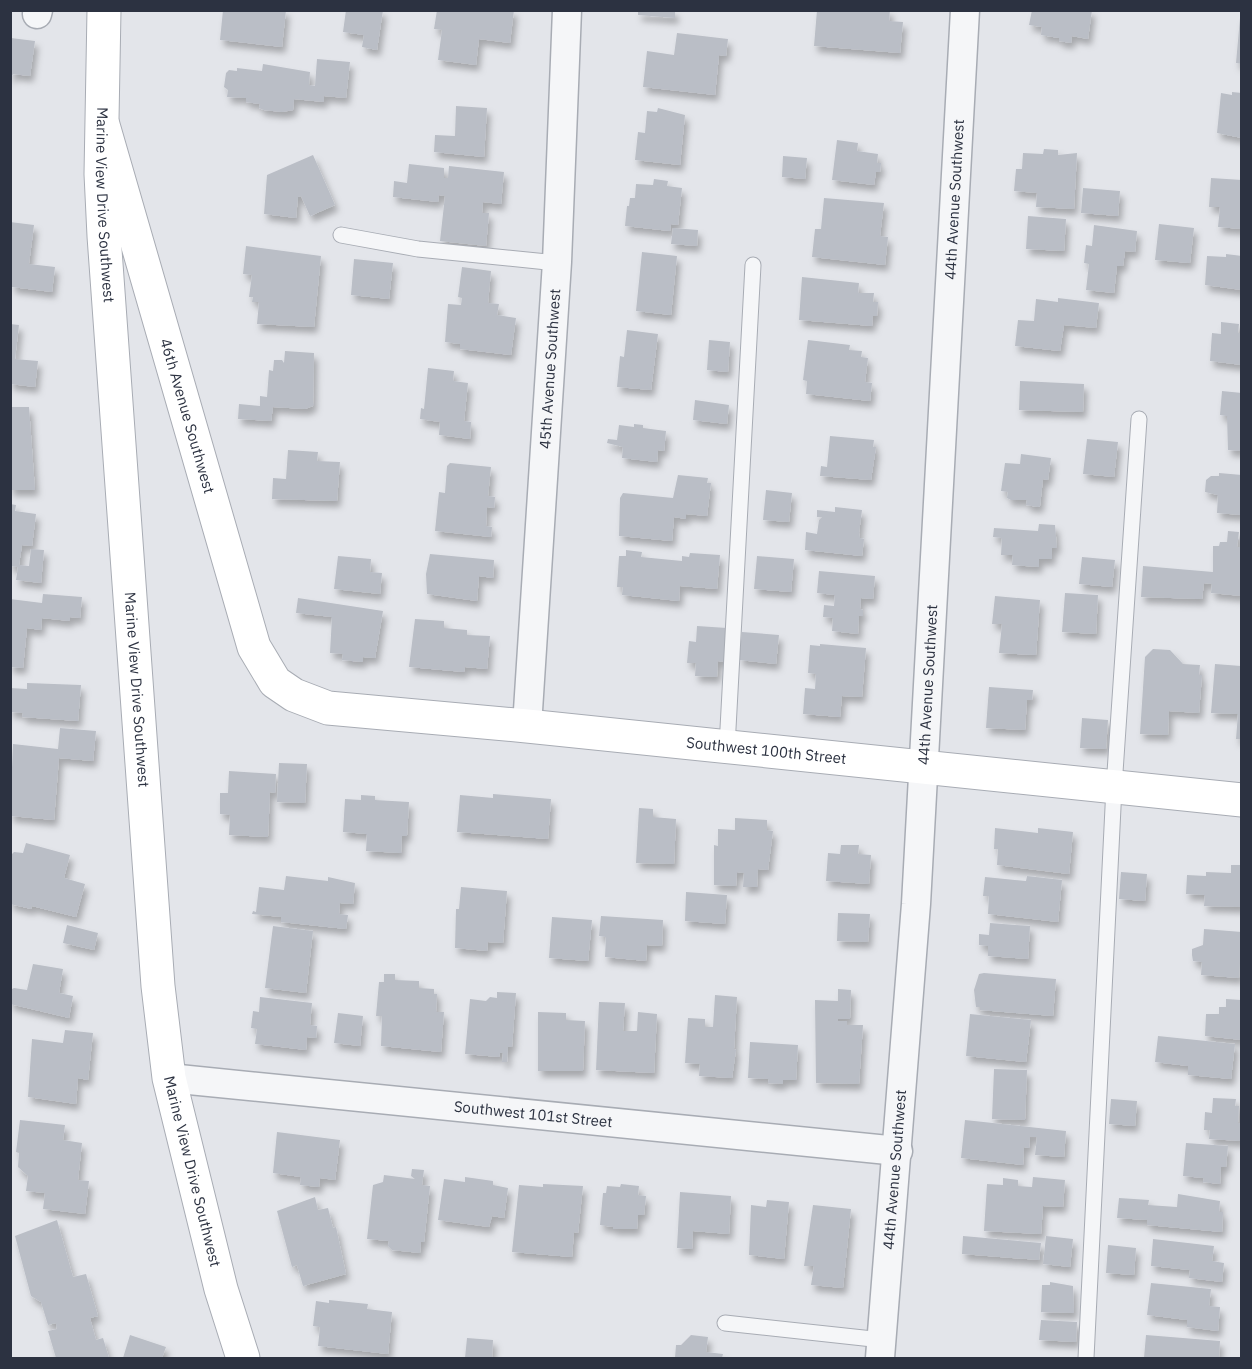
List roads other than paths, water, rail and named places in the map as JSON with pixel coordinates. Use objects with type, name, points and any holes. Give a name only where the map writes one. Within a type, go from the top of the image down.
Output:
[{"type":"street","name":"Marine View Drive Southwest","points":[[104,10],[101,70],[103,125],[101,174],[151,909],[169,1078],[221,1289],[243,1359]]},
{"type":"street","name":"45th Avenue Southwest","points":[[526,726],[556,263],[567,10]]},
{"type":"street","name":"44th Avenue Southwest","points":[[881,1349],[916,904],[965,10]]},
{"type":"street","name":"46th Avenue Southwest","points":[[103,125],[254,647],[275,682],[294,695]]},
{"type":"street","points":[[109,303],[152,294]]},
{"type":"street","name":"Southwest 100th Street","points":[[294,695],[328,708],[526,726],[1242,800]]},
{"type":"street","name":"Southwest 101st Street","points":[[169,1078],[898,1151]]},
{"type":"lane","points":[[342,235],[409,247],[556,263]]},
{"type":"lane","points":[[727,747],[753,265]]},
{"type":"lane","points":[[1086,1359],[1114,788],[1139,419]]},
{"type":"lane","points":[[725,1323],[881,1349]]}]
